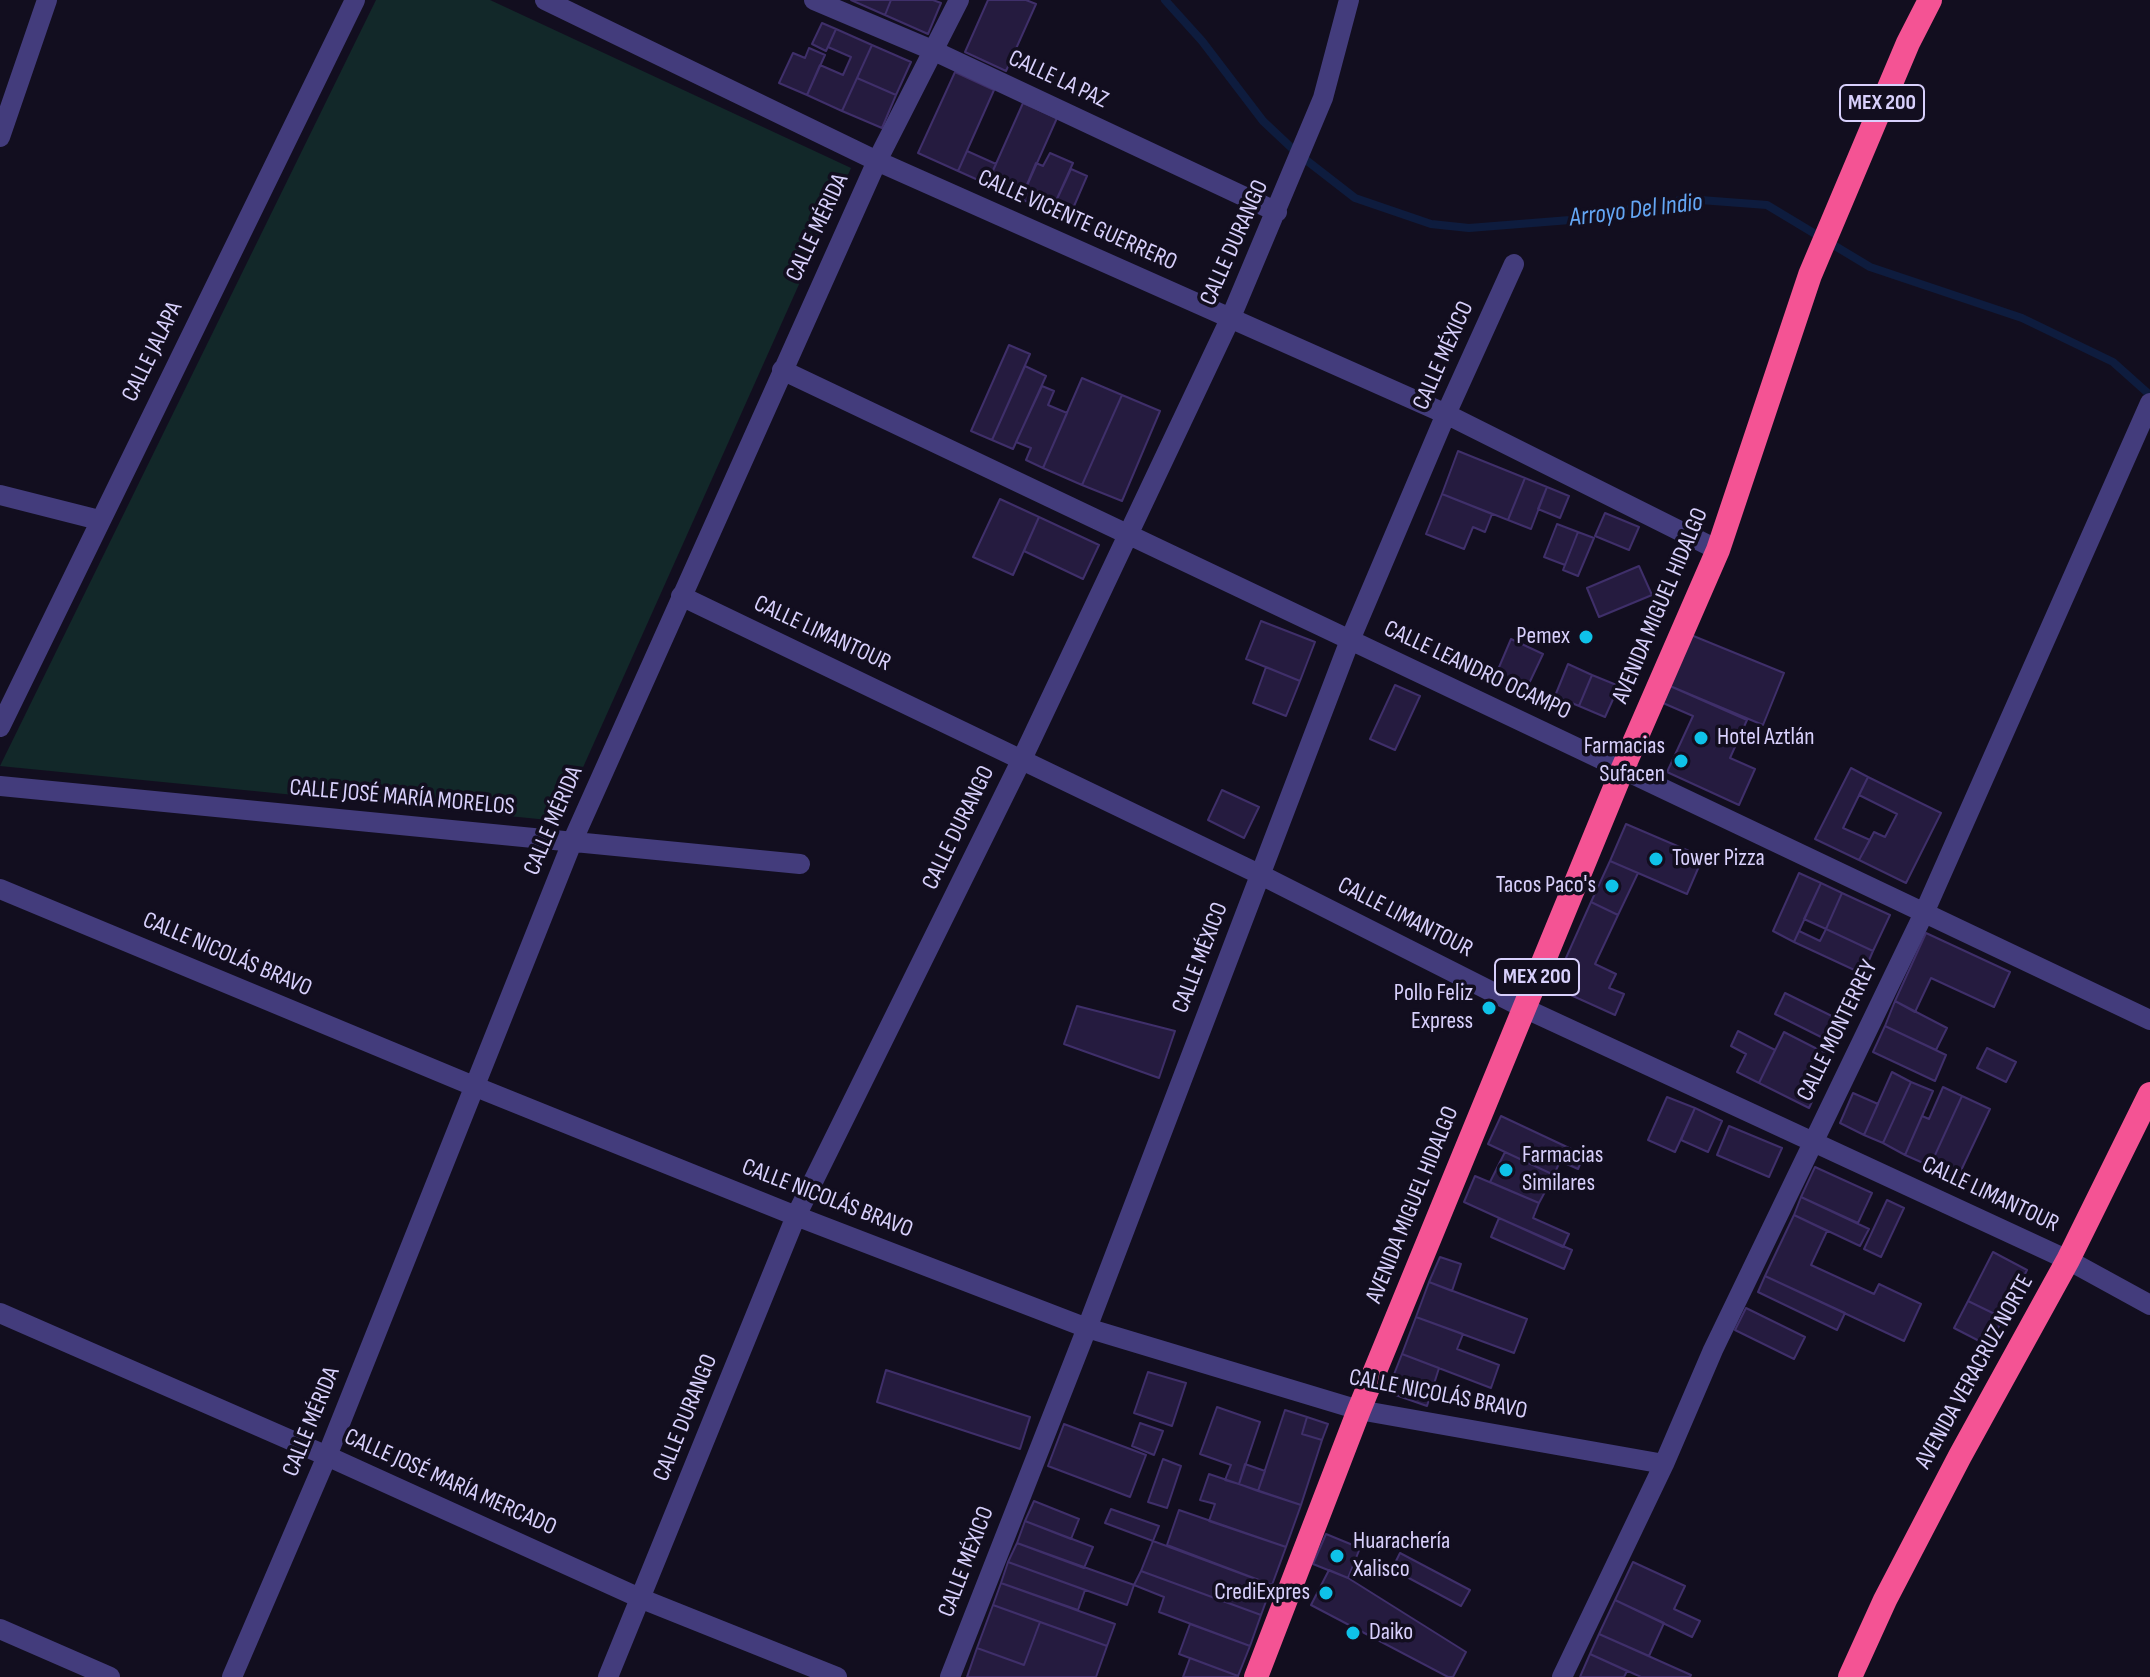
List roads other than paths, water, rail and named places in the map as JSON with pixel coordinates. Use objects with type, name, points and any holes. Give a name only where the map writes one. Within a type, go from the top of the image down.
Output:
[{"type":"highway","name":"AVENIDA MIGUEL HIDALGO","points":[[1256,1677],[1359,1410],[1623,768],[1718,550],[1810,275],[1908,43],[1930,0]]},
{"type":"highway","name":"AVENIDA VERACRUZ NORTE","points":[[1850,1677],[1885,1600],[2068,1260],[2150,1094]]},
{"type":"street","points":[[0,137],[47,0]]},
{"type":"street","name":"CALLE JALAPA","points":[[0,727],[355,0]]},
{"type":"street","name":"CALLE VICENTE GUERRERO","points":[[545,0],[877,161],[1446,414],[1718,550]]},
{"type":"street","name":"CALLE LA PAZ","points":[[814,0],[932,50],[1277,212]]},
{"type":"street","name":"CALLE MÉRIDA","points":[[232,1677],[327,1456],[573,840],[877,161],[959,0]]},
{"type":"street","name":"CALLE DURANGO","points":[[608,1677],[796,1216],[1022,759],[1231,317],[1323,98],[1349,0]]},
{"type":"street","name":"CALLE MÉXICO","points":[[950,1677],[1350,640],[1514,264]]},
{"type":"street","name":"CALLE LEANDRO OCAMPO","points":[[782,370],[2150,1020]]},
{"type":"street","name":"CALLE MONTERREY","points":[[1562,1677],[1664,1464],[1713,1350],[1924,913],[2150,403]]},
{"type":"street","points":[[0,495],[99,520]]},
{"type":"street","name":"CALLE LIMANTOUR","points":[[681,596],[1261,875],[1524,1008],[2068,1260],[2150,1305]]},
{"type":"street","name":"CALLE JOSÉ MARÍA MORELOS","points":[[0,786],[800,864]]},
{"type":"street","name":"CALLE NICOLÁS BRAVO","points":[[0,889],[476,1087],[796,1216],[1087,1328],[1359,1410],[1664,1464]]},
{"type":"street","name":"CALLE JOSÉ MARÍA MERCADO","points":[[0,1313],[327,1456],[642,1599],[837,1677]]},
{"type":"street","points":[[0,1629],[110,1677]]},
{"type":"waterway","name":"Arroyo Del Indio","points":[[1165,0],[1202,41],[1263,121],[1297,153],[1355,198],[1431,224],[1469,228],[1570,220],[1687,199],[1767,205],[1870,267],[2022,318],[2113,362],[2150,395]]},
{"type":"place","name":"Pemex","points":[[1586,637]]},
{"type":"place","name":"Hotel Aztlán","points":[[1701,738]]},
{"type":"place","name":"Farmacias Sufacen","points":[[1681,761]]},
{"type":"place","name":"Tower Pizza","points":[[1656,859]]},
{"type":"place","name":"Tacos Paco's","points":[[1612,886]]},
{"type":"place","name":"Pollo Feliz Express","points":[[1489,1008]]},
{"type":"place","name":"Farmacias Similares","points":[[1506,1170]]},
{"type":"place","name":"Huarachería Xalisco","points":[[1337,1556]]},
{"type":"place","name":"CrediExpres","points":[[1326,1593]]},
{"type":"place","name":"Daiko","points":[[1353,1633]]}]
